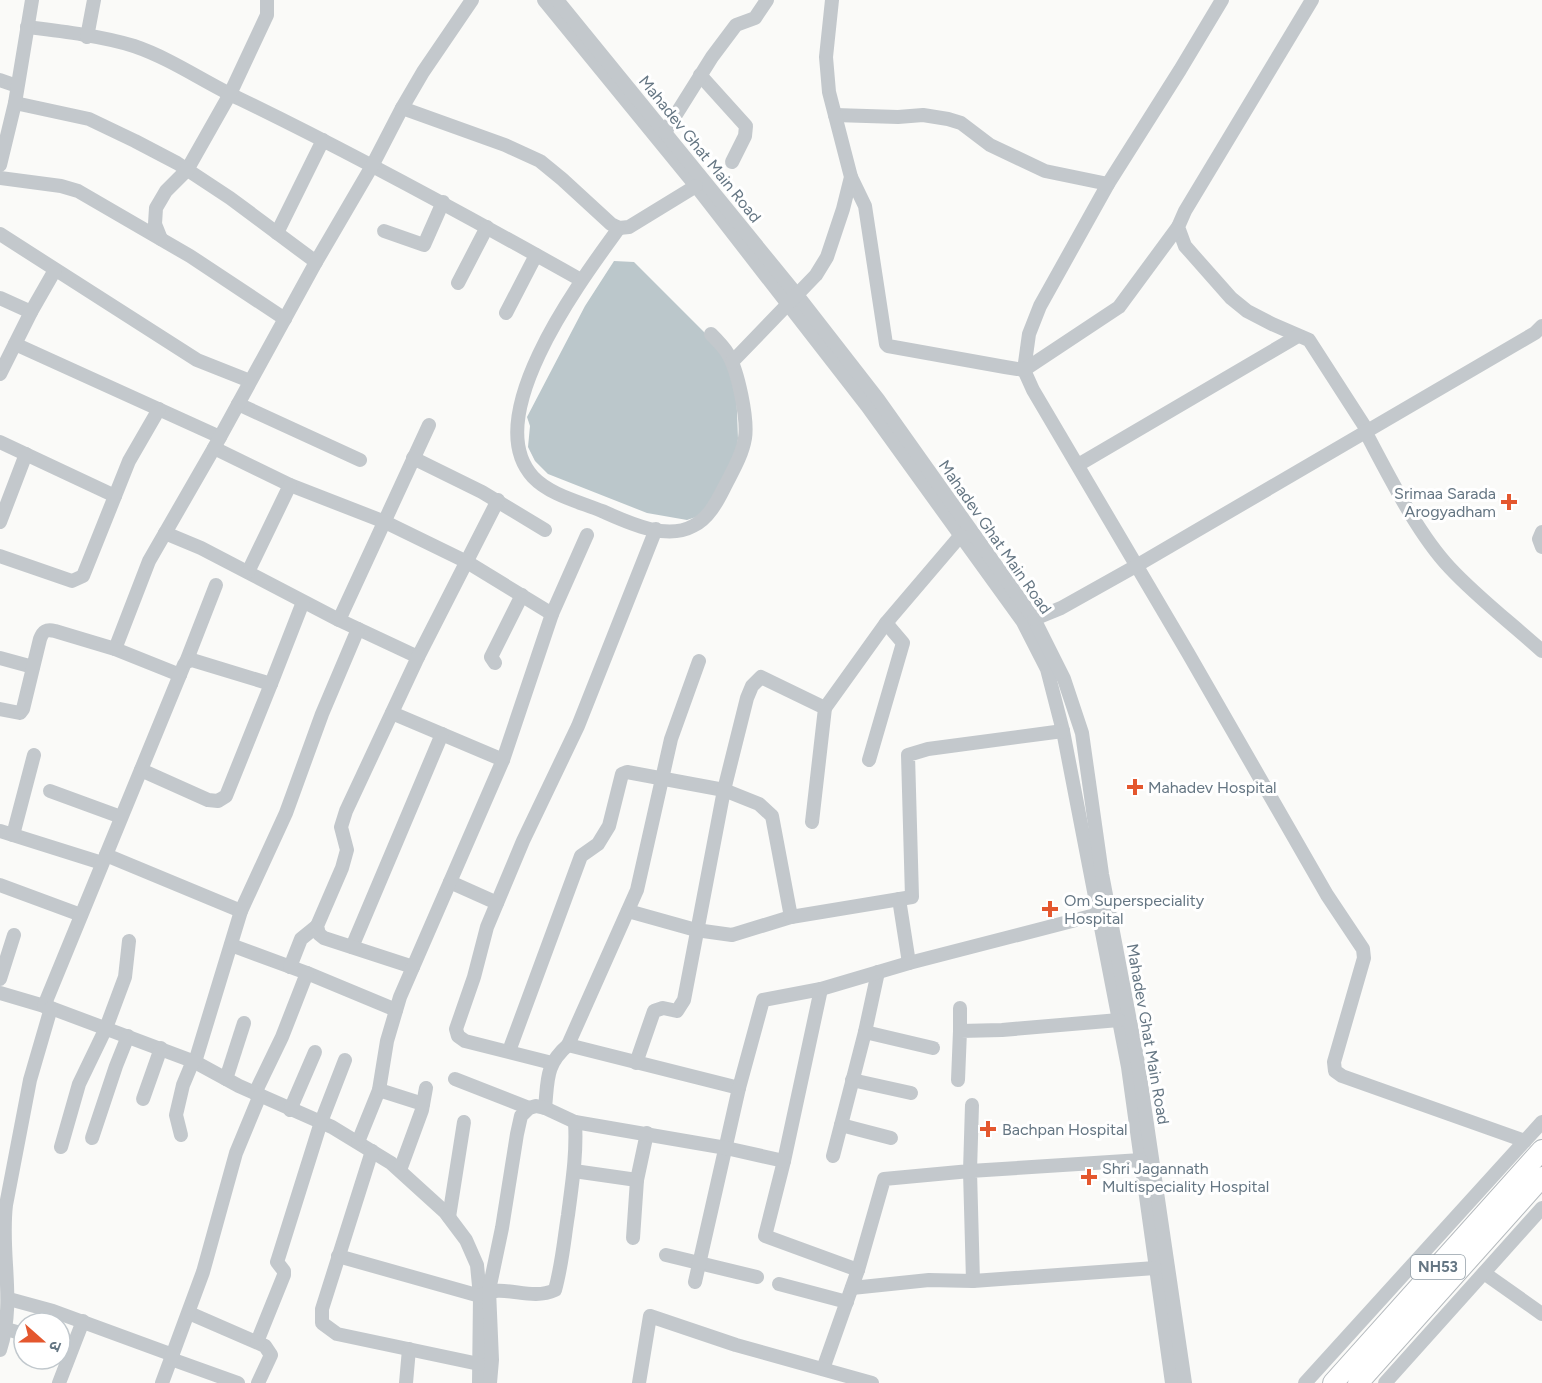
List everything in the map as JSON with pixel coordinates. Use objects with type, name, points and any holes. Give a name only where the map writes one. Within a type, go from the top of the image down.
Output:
[{"type":"highway","name":"NH53","points":[[1333,1383],[1533,1146]]},
{"type":"highway","name":"NH53","points":[[1358,1383],[1542,1177]]},
{"type":"street","points":[[1,157],[15,104],[32,0]]},
{"type":"street","points":[[87,37],[94,0]]},
{"type":"street","points":[[161,239],[155,224],[156,208],[166,191],[187,170],[230,94],[267,15],[267,0]]},
{"type":"street","points":[[115,649],[149,561],[372,166],[402,108],[423,72],[472,0]]},
{"type":"street","points":[[544,0],[792,300],[1023,622],[1047,669],[1063,731],[1128,1067],[1172,1383]]},
{"type":"street","name":"Mahadev Ghat Main Road","points":[[557,0],[665,132],[792,300],[878,399],[1034,619],[1064,679],[1082,733],[1102,874],[1138,1064],[1185,1383]]},
{"type":"street","points":[[665,132],[700,75],[736,26],[754,18],[767,0]]},
{"type":"street","points":[[832,0],[826,57],[829,92],[851,177],[865,206],[886,344],[1024,370],[1119,307],[1178,227],[1312,0]]},
{"type":"street","points":[[1222,0],[1108,184],[1040,306],[1029,334],[1024,370],[1328,895],[1363,949],[1364,958],[1334,1062],[1335,1071],[1342,1076],[1533,1146]]},
{"type":"street","points":[[27,27],[113,40],[182,66],[230,94],[443,202],[581,280]]},
{"type":"street","points":[[700,75],[746,126],[745,136],[732,162]]},
{"type":"street","points":[[0,80],[17,86]]},
{"type":"street","points":[[15,104],[66,113],[109,127],[187,170],[230,198],[316,262]]},
{"type":"street","points":[[402,108],[505,145],[540,161],[610,224],[619,228],[629,227],[696,186]]},
{"type":"street","points":[[835,115],[898,117],[923,115],[948,119],[961,123],[990,145],[1045,171],[1108,184]]},
{"type":"street","points":[[278,233],[323,140]]},
{"type":"street","points":[[732,362],[816,275],[827,257],[851,177]]},
{"type":"street","points":[[0,178],[61,186],[78,191],[190,256],[285,318]]},
{"type":"street","points":[[384,231],[424,245],[427,243],[443,202]]},
{"type":"street","points":[[458,283],[487,227]]},
{"type":"street","points":[[1178,227],[1185,246],[1231,298],[1246,311],[1309,340],[1366,431],[1423,532],[1449,567],[1500,616],[1541,648]]},
{"type":"street","points":[[619,228],[581,280],[541,350],[522,396],[518,417],[518,448],[521,459],[533,477],[544,487],[632,524],[656,529],[680,530],[692,527],[705,518],[739,460],[746,426],[732,362],[711,334]]},
{"type":"street","points":[[0,234],[197,360],[250,381]]},
{"type":"street","points":[[506,313],[536,255]]},
{"type":"street","points":[[0,374],[55,270]]},
{"type":"street","points":[[0,298],[31,312]]},
{"type":"street","points":[[1034,619],[1061,608],[1136,566],[1535,333],[1542,326]]},
{"type":"street","points":[[1078,465],[1298,336]]},
{"type":"street","points":[[15,344],[159,409],[290,485],[385,522],[467,562],[552,614]]},
{"type":"street","points":[[238,404],[360,460]]},
{"type":"street","points":[[0,556],[72,581],[83,576],[129,461],[159,409]]},
{"type":"street","points":[[339,620],[429,424]]},
{"type":"street","points":[[0,442],[115,496]]},
{"type":"street","points":[[0,522],[26,454]]},
{"type":"street","points":[[413,459],[498,500],[545,530]]},
{"type":"street","points":[[248,572],[290,485]]},
{"type":"street","points":[[290,967],[301,939],[317,927],[342,868],[347,850],[341,827],[346,811],[418,657],[498,500]]},
{"type":"street","points":[[552,1063],[465,1041],[458,1036],[456,1029],[497,903],[542,798],[578,726],[656,529]]},
{"type":"street","points":[[1542,532],[1539,539],[1542,547]]},
{"type":"street","points":[[165,533],[201,548],[303,602],[418,657]]},
{"type":"street","points":[[358,1142],[379,1090],[387,1041],[396,1010],[503,760],[552,614],[587,535]]},
{"type":"street","points":[[812,822],[825,708],[886,623],[961,536]]},
{"type":"street","points":[[0,1350],[9,1299],[3,1203],[48,1007],[81,915],[216,585]]},
{"type":"street","points":[[495,663],[491,657],[522,595]]},
{"type":"street","points":[[141,771],[208,800],[218,801],[226,796],[303,602]]},
{"type":"street","points":[[869,760],[903,643],[886,623]]},
{"type":"street","points":[[181,1135],[176,1115],[183,1086],[194,1061],[242,911],[286,813],[322,714],[358,629]]},
{"type":"street","points":[[0,709],[16,713],[23,710],[40,639],[42,633],[46,631],[55,631],[115,649],[180,675]]},
{"type":"street","points":[[0,658],[33,667]]},
{"type":"street","points":[[186,662],[192,660],[271,684]]},
{"type":"street","points":[[545,1108],[549,1070],[555,1057],[568,1046],[637,890],[671,740],[699,661]]},
{"type":"street","points":[[636,1063],[654,1011],[663,1008],[677,1011],[684,1000],[724,790],[752,686],[761,677],[825,708]]},
{"type":"street","points":[[392,713],[503,760]]},
{"type":"street","points":[[628,911],[696,930],[732,935],[794,916],[912,897],[908,755],[928,749],[1063,731]]},
{"type":"street","points":[[352,947],[442,734]]},
{"type":"street","points":[[34,755],[7,832],[104,859],[242,911]]},
{"type":"street","points":[[509,1052],[581,856],[598,844],[609,826],[622,774],[627,772],[663,777],[724,790],[759,804],[772,816],[790,917],[794,916]]},
{"type":"street","points":[[50,791],[121,817]]},
{"type":"street","points":[[450,882],[497,903]]},
{"type":"street","points":[[0,885],[81,915]]},
{"type":"street","points":[[899,899],[909,963]]},
{"type":"street","points":[[695,1282],[739,1088],[763,1000],[821,988],[1099,914]]},
{"type":"street","points":[[317,927],[319,934],[324,938],[413,967]]},
{"type":"street","points":[[0,979],[14,935]]},
{"type":"street","points":[[61,1147],[79,1084],[106,1028],[125,977],[129,941]]},
{"type":"street","points":[[231,945],[307,973],[396,1010]]},
{"type":"street","points":[[833,1156],[878,972]]},
{"type":"street","points":[[162,1383],[203,1272],[236,1153],[307,973]]},
{"type":"street","points":[[821,988],[784,1161],[765,1236],[858,1270]]},
{"type":"street","points":[[0,993],[48,1007],[194,1061],[290,1110],[321,1122],[391,1162],[449,1217],[466,1240],[477,1265],[484,1293],[492,1360],[490,1383]]},
{"type":"street","points":[[957,1080],[960,1008]]},
{"type":"street","points":[[960,1030],[1002,1030],[1119,1020]]},
{"type":"street","points":[[226,1079],[244,1023]]},
{"type":"street","points":[[865,1032],[933,1048]]},
{"type":"street","points":[[92,1138],[128,1036]]},
{"type":"street","points":[[568,1046],[739,1088]]},
{"type":"street","points":[[143,1099],[161,1048]]},
{"type":"street","points":[[290,1110],[315,1052]]},
{"type":"street","points":[[257,1342],[284,1275],[278,1262],[321,1122],[345,1060]]},
{"type":"street","points":[[454,1079],[529,1108]]},
{"type":"street","points":[[852,1080],[911,1093]]},
{"type":"street","points":[[400,1170],[423,1104],[426,1088]]},
{"type":"street","points":[[379,1090],[423,1104]]},
{"type":"street","points":[[972,1105],[970,1171],[973,1281]]},
{"type":"street","points":[[479,1383],[484,1293],[502,1228],[516,1134],[521,1116],[529,1108],[536,1106],[545,1108],[575,1122],[647,1133],[784,1161]]},
{"type":"street","points":[[449,1217],[464,1122]]},
{"type":"street","points":[[338,1256],[484,1293],[543,1295],[555,1290],[560,1273],[577,1147],[575,1122]]},
{"type":"street","points":[[1305,1383],[1533,1146],[1542,1122]]},
{"type":"street","points":[[841,1125],[891,1138]]},
{"type":"street","points":[[633,1238],[637,1180],[647,1133]]},
{"type":"street","points":[[372,1151],[320,1316],[325,1328],[337,1334],[479,1364]]},
{"type":"street","points":[[823,1369],[858,1270],[884,1179],[1141,1160]]},
{"type":"street","points":[[574,1171],[637,1180]]},
{"type":"street","points":[[1385,1383],[1540,1214]]},
{"type":"street","points":[[666,1255],[757,1277]]},
{"type":"street","points":[[852,1288],[929,1280],[973,1281],[1155,1268]]},
{"type":"street","points":[[1484,1273],[1542,1314]]},
{"type":"street","points":[[779,1284],[847,1302]]},
{"type":"street","points":[[9,1299],[82,1322],[238,1383]]},
{"type":"street","points":[[189,1312],[266,1346],[271,1355],[258,1383]]},
{"type":"street","points":[[639,1383],[650,1316],[736,1345],[872,1383]]},
{"type":"street","points":[[72,1339],[82,1322]]},
{"type":"street","points":[[406,1383],[409,1349]]},
{"type":"shaded area","points":[[614,261],[634,262],[726,354],[736,385],[738,439],[734,466],[708,513],[687,520],[647,513],[548,474],[535,461],[528,447],[530,426],[527,417],[585,306]]},
{"type":"place","name":"Srimaa Sarada Arogyadham","points":[[1509,502]]},
{"type":"place","name":"Mahadev Hospital","points":[[1135,787]]},
{"type":"place","name":"Om Superspeciality Hospital","points":[[1050,909]]},
{"type":"place","name":"Bachpan Hospital","points":[[988,1129]]},
{"type":"place","name":"Shri Jagannath Multispeciality Hospital","points":[[1089,1177]]}]
